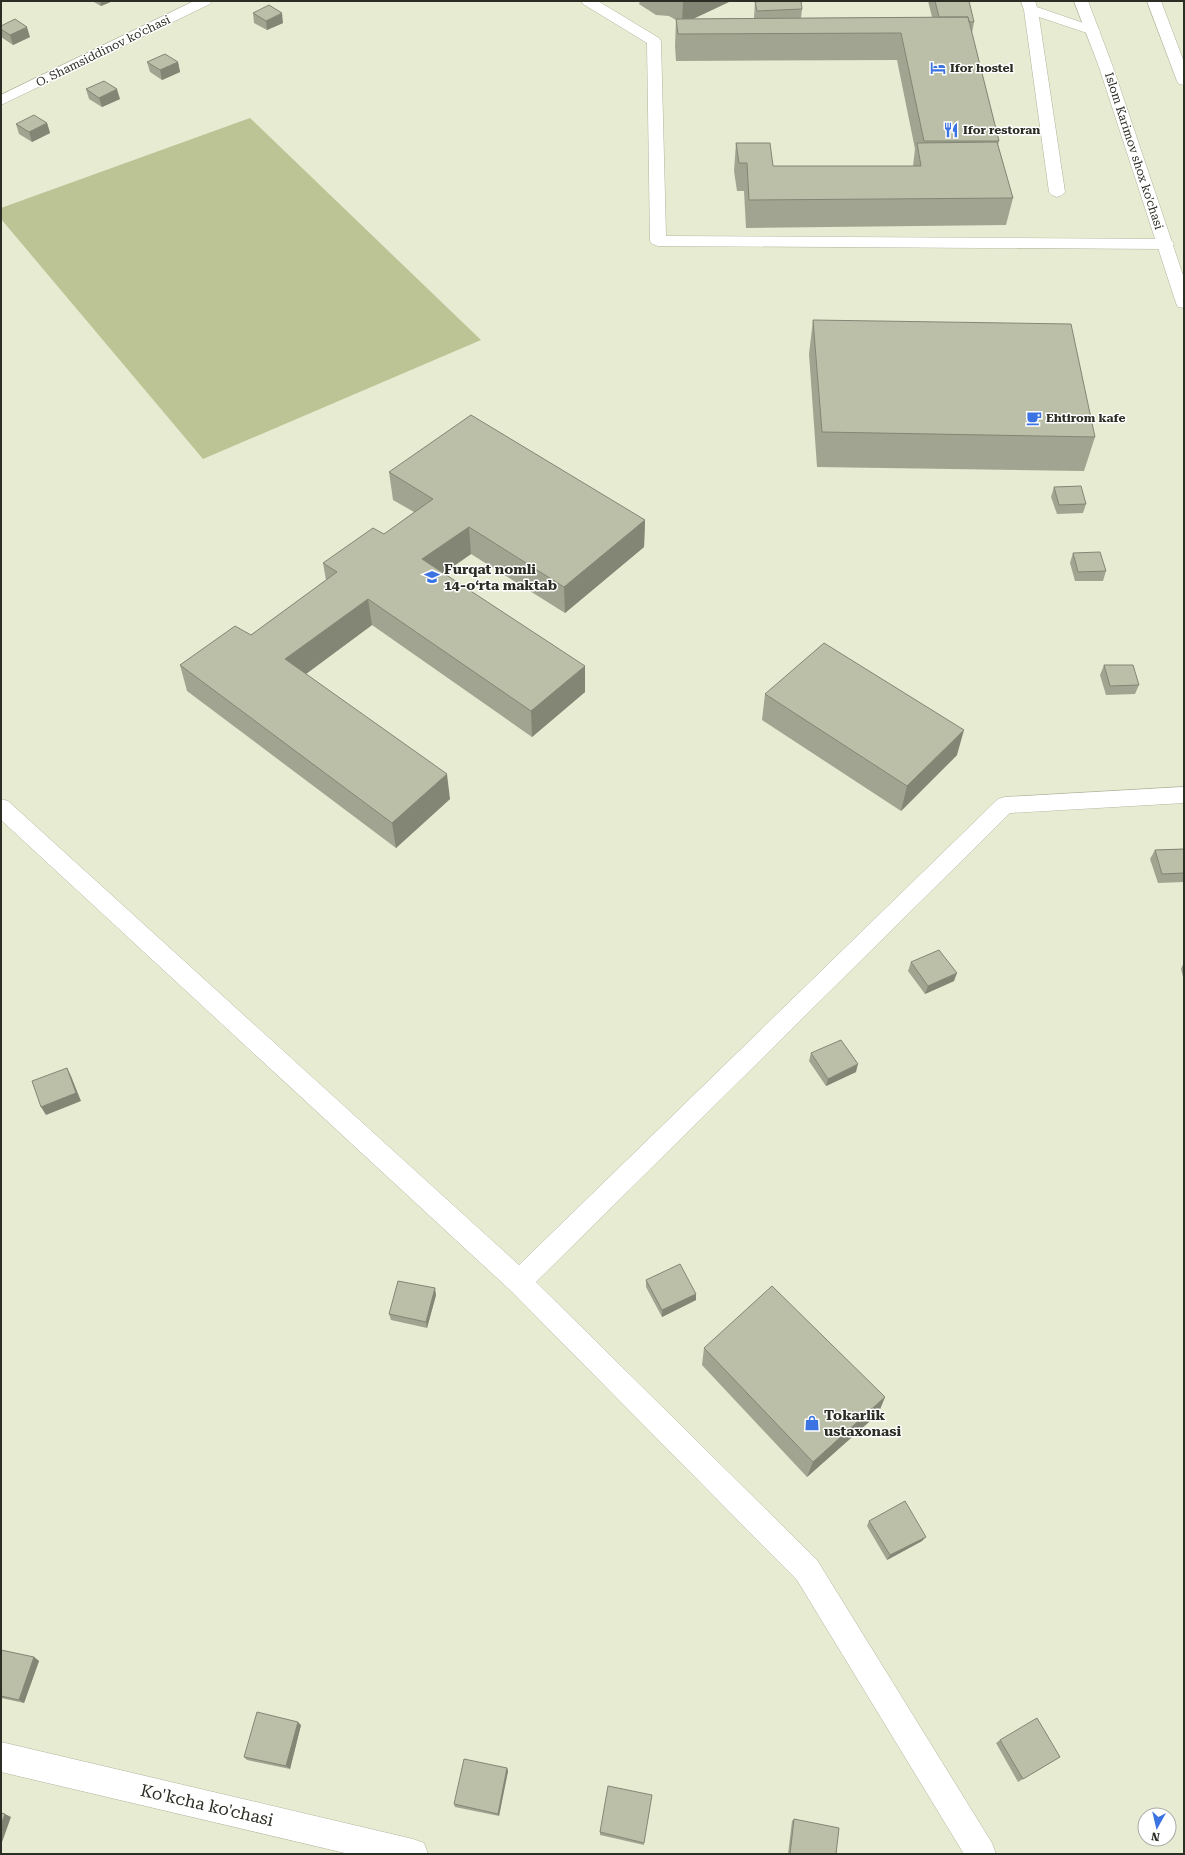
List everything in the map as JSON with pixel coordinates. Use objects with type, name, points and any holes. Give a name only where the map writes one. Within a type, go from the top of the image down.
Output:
[{"type":"street","name":"O. Shamsiddinov ko'chasi","points":[[2,99],[205,1]]},
{"type":"street","points":[[588,1],[654,41],[658,240],[1166,244]]},
{"type":"street","name":"Islom Karimov shox ko'chasi","points":[[1081,1],[1106,67],[1166,244],[1184,303]]},
{"type":"street","points":[[1154,1],[1184,81]]},
{"type":"street","points":[[1030,5],[1093,31]]},
{"type":"street","points":[[1030,5],[1057,192]]},
{"type":"street","points":[[519,1282],[1005,804],[1184,795]]},
{"type":"street","points":[[1,807],[519,1282],[806,1570],[981,1854]]},
{"type":"street","name":"Ko'kcha ko'chasi","points":[[1,1757],[412,1854]]},
{"type":"green space","points":[[250,118],[481,340],[203,459],[1,219],[1,208]]},
{"type":"building","points":[[801,1],[802,9],[757,11],[755,2]]},
{"type":"building","points":[[935,1],[969,1],[974,22],[969,22],[968,17],[939,17]]},
{"type":"building","points":[[269,5],[282,13],[266,21],[253,13]]},
{"type":"building","points":[[968,17],[999,141],[924,141],[901,33],[678,34],[676,19]]},
{"type":"building","points":[[15,19],[27,27],[10,35],[1,29],[1,26]]},
{"type":"building","points":[[165,54],[178,62],[160,70],[147,62]]},
{"type":"building","points":[[104,81],[117,89],[99,98],[86,89]]},
{"type":"building","points":[[34,115],[47,123],[29,132],[16,124]]},
{"type":"building","points":[[997,142],[1013,198],[749,200],[747,163],[739,163],[736,143],[770,143],[773,166],[921,166],[917,143]]},
{"type":"building","points":[[813,320],[1071,324],[1095,437],[822,432]]},
{"type":"building","points":[[471,415],[645,520],[564,587],[469,527],[422,559],[585,666],[531,711],[368,599],[285,659],[447,774],[392,823],[180,665],[235,626],[251,635],[337,572],[323,563],[373,528],[384,534],[433,499],[389,472]]},
{"type":"building","points":[[1081,486],[1086,504],[1059,505],[1054,487]]},
{"type":"building","points":[[1100,552],[1106,571],[1078,572],[1073,553]]},
{"type":"building","points":[[824,643],[964,730],[907,786],[765,694]]},
{"type":"building","points":[[1104,665],[1133,665],[1139,685],[1110,686]]},
{"type":"building","points":[[1184,849],[1184,873],[1162,874],[1155,850]]},
{"type":"building","points":[[939,950],[957,973],[928,986],[911,962]]},
{"type":"building","points":[[841,1040],[858,1064],[828,1079],[811,1053]]},
{"type":"building","points":[[67,1068],[76,1093],[41,1107],[32,1081]]},
{"type":"building","points":[[680,1264],[696,1294],[662,1310],[646,1280]]},
{"type":"building","points":[[398,1281],[435,1288],[426,1322],[389,1314]]},
{"type":"building","points":[[772,1286],[885,1397],[813,1462],[704,1348]]},
{"type":"building","points":[[905,1501],[926,1537],[890,1555],[869,1521]]},
{"type":"building","points":[[1,1650],[34,1657],[19,1700],[1,1696]]},
{"type":"building","points":[[257,1712],[298,1722],[286,1766],[244,1757]]},
{"type":"building","points":[[1037,1718],[1060,1757],[1023,1779],[1000,1740]]},
{"type":"building","points":[[464,1759],[507,1768],[498,1814],[454,1804]]},
{"type":"building","points":[[608,1786],[652,1795],[644,1843],[600,1832]]},
{"type":"building","points":[[1,1813],[5,1814],[1,1825]]},
{"type":"building","points":[[794,1819],[839,1828],[836,1854],[790,1854]]},
{"type":"place","name":"Ifor hostel","points":[[938,68]]},
{"type":"place","name":"Ifor restoran","points":[[951,130]]},
{"type":"place","name":"Ehtirom kafe","points":[[1034,418]]},
{"type":"place","name":"Furqat nomli 14-oʻrta maktab","points":[[432,577]]},
{"type":"place","name":"Tokarlik ustaxonasi","points":[[812,1423]]}]
